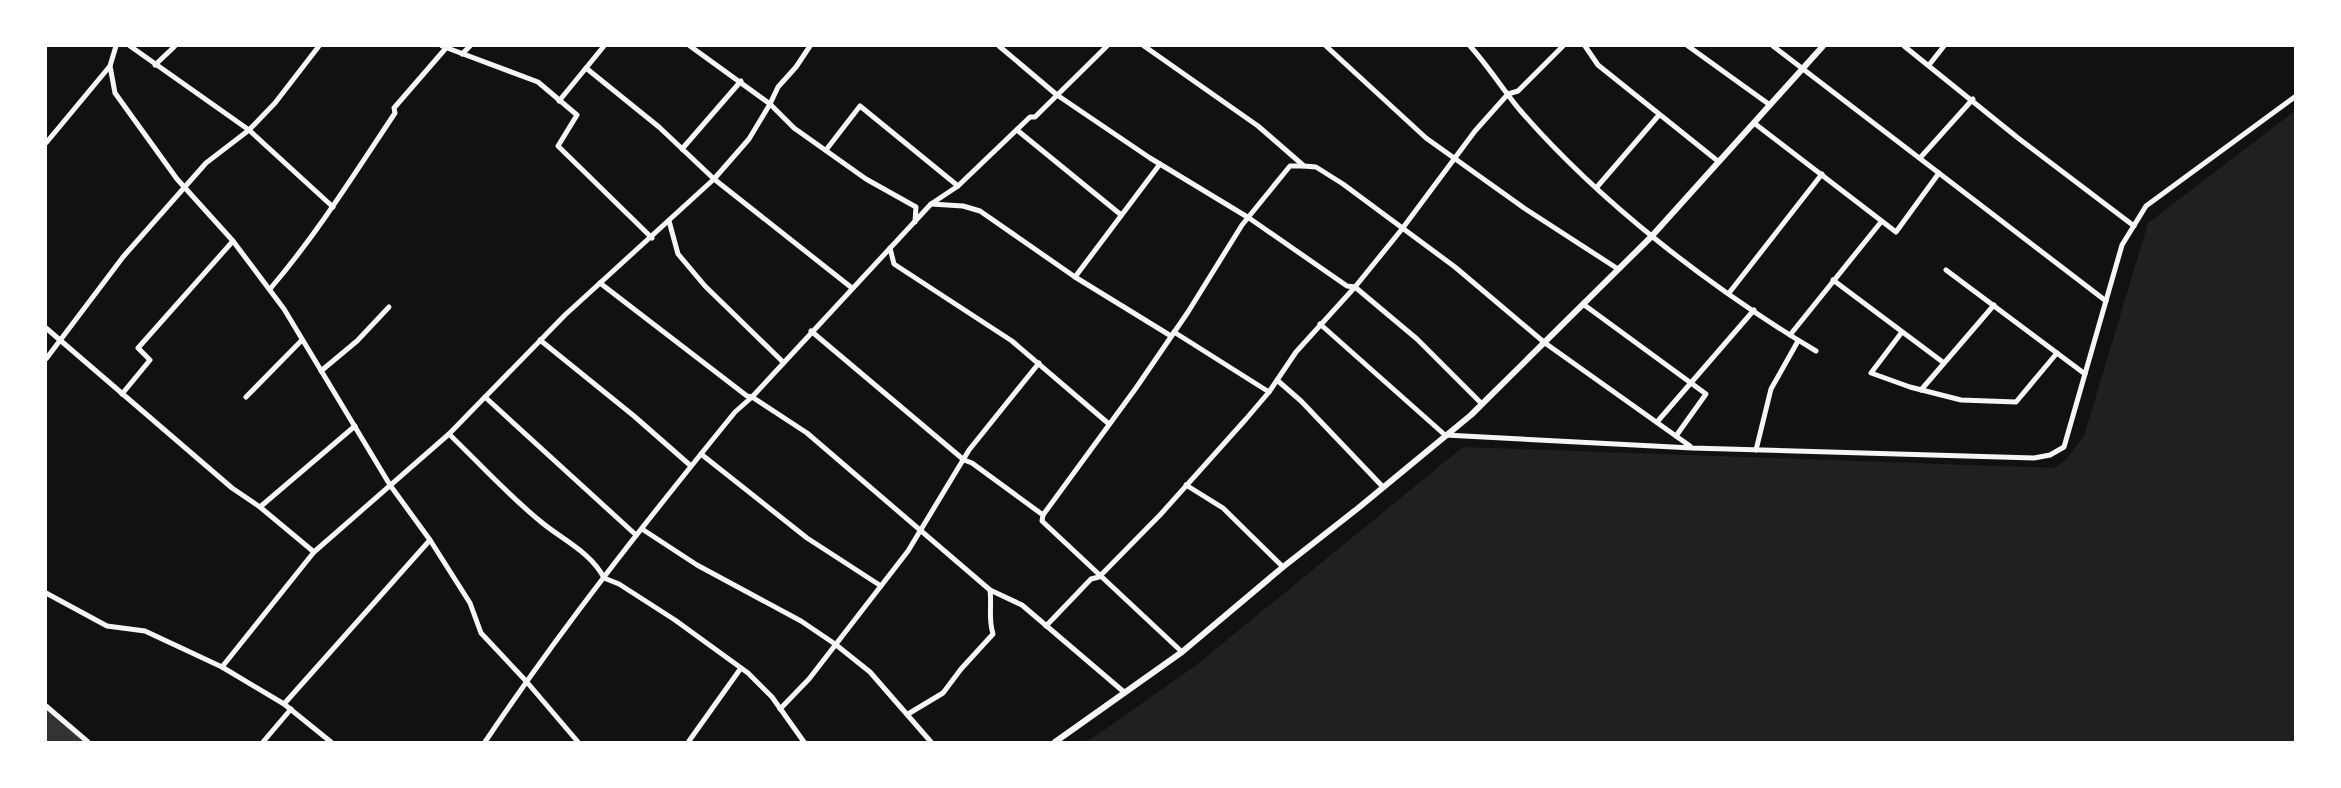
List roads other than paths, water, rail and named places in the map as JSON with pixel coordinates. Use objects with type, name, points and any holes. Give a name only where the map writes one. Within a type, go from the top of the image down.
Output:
[{"type":"street","points":[[46,143],[110,66],[116,46]]},
{"type":"street","points":[[130,46],[249,130],[333,207]]},
{"type":"street","points":[[155,65],[175,46]]},
{"type":"street","points":[[46,359],[123,257],[206,163],[249,130],[275,103],[318,46]]},
{"type":"street","points":[[462,54],[470,46]]},
{"type":"street","points":[[559,101],[604,46]]},
{"type":"street","points":[[690,46],[771,104],[794,128],[866,179],[916,208],[915,222]]},
{"type":"street","points":[[222,667],[314,552],[449,435],[540,340],[714,178],[749,139],[771,104],[778,87],[810,46]]},
{"type":"street","points":[[999,46],[1057,95],[1160,164],[1249,218],[1347,286],[1355,287],[1418,339],[1482,404]]},
{"type":"street","points":[[485,743],[526,681],[636,535],[735,412],[931,204],[958,186],[1030,117],[1035,117],[1107,46]]},
{"type":"street","points":[[1144,46],[1258,126],[1304,166]]},
{"type":"street","points":[[1326,46],[1426,138],[1524,208],[1618,270]]},
{"type":"street","points":[[1470,46],[1518,108],[1651,237],[1816,351]]},
{"type":"street","points":[[1046,625],[1091,579],[1099,577],[1160,515],[1269,392],[1296,352],[1355,287],[1402,229],[1475,131],[1508,94],[1518,91],[1563,46]]},
{"type":"street","points":[[1585,46],[1598,65],[1719,162]]},
{"type":"street","points":[[1688,46],[1770,105]]},
{"type":"street","points":[[1773,46],[2106,301]]},
{"type":"street","points":[[1055,743],[1182,652],[1482,404],[1651,237],[1824,46]]},
{"type":"street","points":[[1904,46],[2018,138],[2134,226]]},
{"type":"street","points":[[1929,65],[1944,46]]},
{"type":"street","points":[[270,289],[294,262],[333,207],[395,113],[394,108],[444,47],[538,82],[577,115],[558,146],[652,237]]},
{"type":"street","points":[[110,66],[115,93],[150,144],[270,289],[390,485],[430,540],[470,603],[481,633],[578,743]]},
{"type":"street","points":[[586,68],[660,127],[714,178],[852,288]]},
{"type":"street","points":[[682,149],[741,81]]},
{"type":"street","points":[[1320,324],[1445,435],[1692,448],[2024,458],[2050,455],[2064,447],[2122,245],[2146,206],[2295,96]]},
{"type":"street","points":[[1920,158],[1973,99]]},
{"type":"street","points":[[826,150],[860,106],[958,186]]},
{"type":"street","points":[[1597,187],[1659,115]]},
{"type":"street","points":[[1754,123],[1896,232],[1939,173]]},
{"type":"street","points":[[1017,130],[1121,214]]},
{"type":"street","points":[[1075,276],[1160,164]]},
{"type":"street","points":[[1182,652],[1042,521],[1043,514],[1172,334],[1249,218],[1290,166],[1316,167],[1334,179],[1455,267],[1545,343],[1692,448]]},
{"type":"street","points":[[1729,293],[1822,174]]},
{"type":"street","points":[[931,204],[963,206],[980,211],[1075,276],[1269,392]]},
{"type":"street","points":[[669,221],[678,254],[705,286],[783,362]]},
{"type":"street","points":[[1790,335],[1881,222]]},
{"type":"street","points":[[122,394],[150,360],[138,348],[233,241]]},
{"type":"street","points":[[890,248],[894,264],[995,329],[1109,424]]},
{"type":"street","points":[[1946,270],[2085,374]]},
{"type":"street","points":[[1833,280],[1944,363]]},
{"type":"street","points":[[600,283],[747,397],[752,397],[807,433],[990,590],[1022,605],[1124,692]]},
{"type":"street","points":[[1583,304],[1706,394],[1676,436]]},
{"type":"street","points":[[1921,390],[1994,305]]},
{"type":"street","points":[[321,371],[357,341],[389,307]]},
{"type":"street","points":[[1657,422],[1754,310]]},
{"type":"street","points":[[46,328],[232,488],[260,507],[314,552]]},
{"type":"street","points":[[811,331],[964,460],[1043,514]]},
{"type":"street","points":[[1902,332],[1871,373],[1961,400],[2016,402],[2057,353]]},
{"type":"street","points":[[246,397],[302,340]]},
{"type":"street","points":[[540,340],[691,466]]},
{"type":"street","points":[[1756,450],[1771,389],[1798,341]]},
{"type":"street","points":[[780,709],[809,679],[908,551],[969,450],[1039,363]]},
{"type":"street","points":[[1277,380],[1301,401],[1383,487]]},
{"type":"street","points":[[485,397],[636,535]]},
{"type":"street","points":[[260,507],[355,426]]},
{"type":"street","points":[[449,435],[540,522],[561,535],[598,567],[604,578],[619,584],[675,620],[741,668],[764,689],[804,743]]},
{"type":"street","points":[[701,454],[807,538],[881,586]]},
{"type":"street","points":[[1186,485],[1223,508],[1283,567]]},
{"type":"street","points":[[642,529],[697,565],[801,621],[835,645],[870,672],[931,743]]},
{"type":"street","points":[[284,704],[430,540]]},
{"type":"street","points":[[908,714],[943,693],[993,634],[989,622],[993,606],[990,590]]},
{"type":"street","points":[[46,593],[107,625],[145,631],[222,667],[284,704],[331,743]]},
{"type":"street","points":[[689,741],[741,668]]},
{"type":"street","points":[[46,706],[88,743]]},
{"type":"street","points":[[263,743],[291,709]]}]
